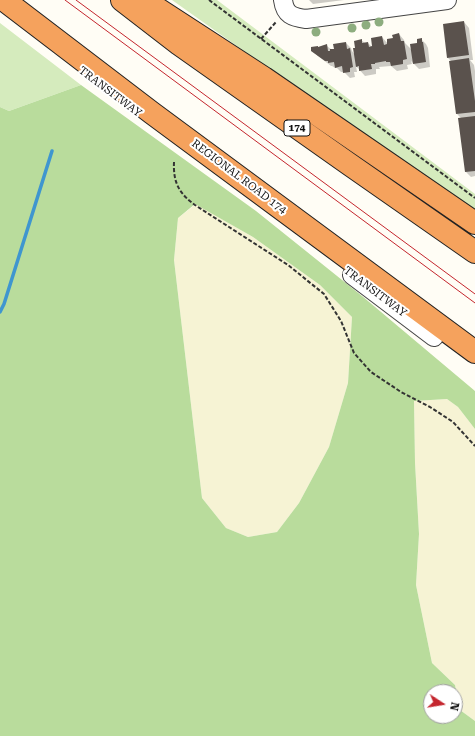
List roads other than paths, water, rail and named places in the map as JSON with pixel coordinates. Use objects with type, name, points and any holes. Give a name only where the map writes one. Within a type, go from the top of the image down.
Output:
[{"type":"highway","name":"REGIONAL ROAD 174","points":[[4,0],[475,352]]},
{"type":"highway","name":"174","points":[[122,0],[185,48],[475,252]]},
{"type":"highway","points":[[144,0],[264,78],[475,224]]},
{"type":"highway","points":[[338,251],[434,337],[475,369]]},
{"type":"street","points":[[152,0],[264,78]]},
{"type":"street","points":[[288,9],[306,19],[446,0]]},
{"type":"street","name":"TRANSITWAY","points":[[0,10],[434,337]]},
{"type":"street","name":"TRANSITWAY","points":[[219,174],[338,251]]},
{"type":"waterway","points":[[0,312],[4,304],[52,151]]},
{"type":"tram line","points":[[65,0],[475,303]]},
{"type":"tram line","points":[[76,0],[475,294]]}]
